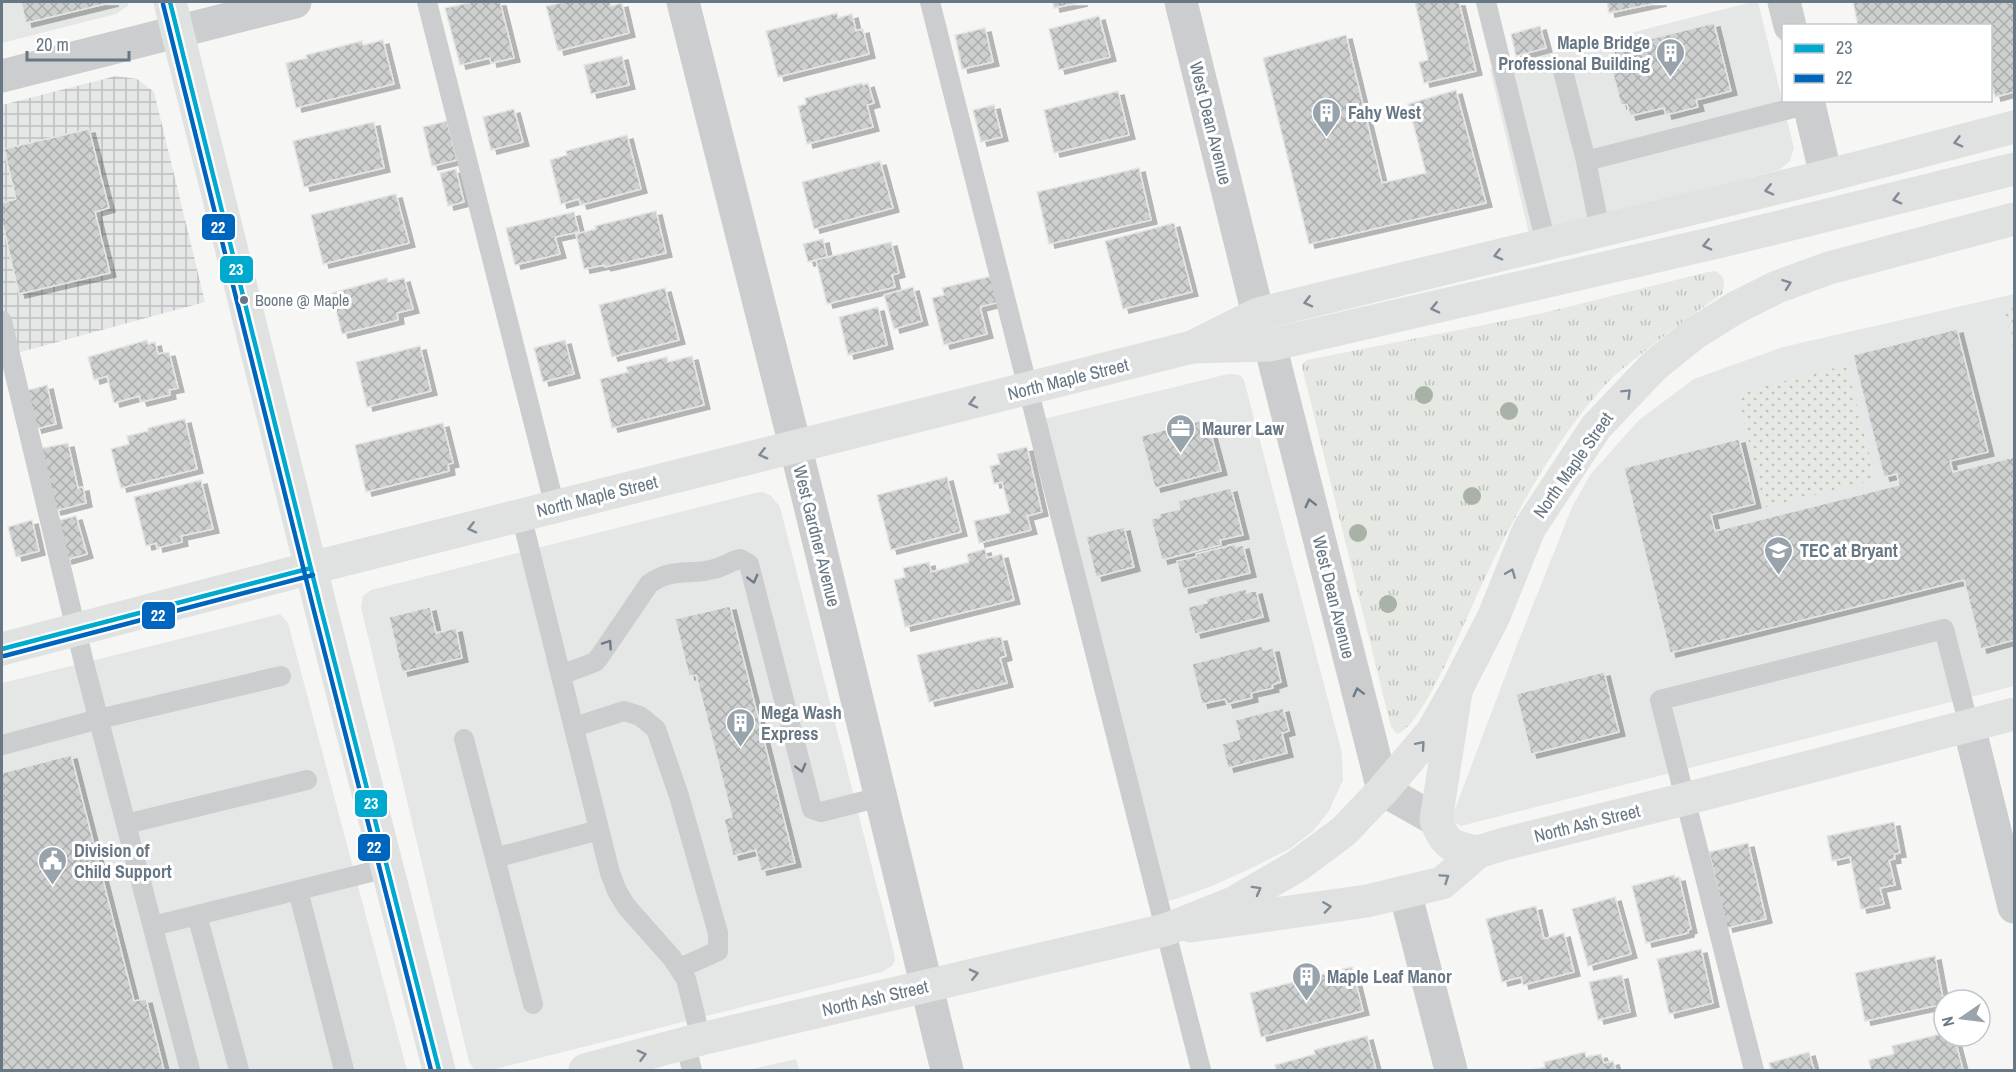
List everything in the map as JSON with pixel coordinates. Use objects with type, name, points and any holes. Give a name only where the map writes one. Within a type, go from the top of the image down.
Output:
[{"type":"main road","points":[[174,17],[311,568],[440,1071]]},
{"type":"main road","name":"North Maple Street","points":[[2,649],[311,568],[1192,347],[1258,314],[1826,176],[2014,127]]},
{"type":"main road","name":"North Maple Street","points":[[1192,347],[1270,345],[1695,248],[2014,169]]},
{"type":"main road","name":"North Maple Street","points":[[1383,790],[1432,732],[1456,690],[1494,616],[1529,529],[1596,427],[1654,366],[1695,333],[1735,308],[1777,287],[1829,268],[2014,219]]},
{"type":"main road","points":[[1456,690],[1436,820],[1442,835],[1455,847],[1478,852]]},
{"type":"main road","name":"North Ash Street","points":[[585,1071],[693,1051],[926,985],[1166,930],[1367,901],[1442,883],[1478,852],[1504,844],[2014,714]]},
{"type":"main road","name":"North Ash Street","points":[[1166,930],[1233,903],[1298,866],[1344,831],[1383,790]]},
{"type":"street","points":[[2,76],[174,17],[295,2]]},
{"type":"street","name":"West Gardner Avenue","points":[[683,2],[795,446],[948,1071]]},
{"type":"street","name":"West Dean Avenue","points":[[1182,2],[1258,314]]},
{"type":"street","points":[[1784,2],[1790,24]]},
{"type":"street","points":[[1809,102],[1826,176]]},
{"type":"street","name":"West Dean Avenue","points":[[1270,345],[1383,790]]},
{"type":"street","points":[[1969,726],[2014,907]]},
{"type":"street","points":[[1383,790],[1436,820]]},
{"type":"street","points":[[1405,892],[1451,1071]]},
{"type":"lane","points":[[427,2],[555,507]]},
{"type":"lane","points":[[930,2],[1201,1071]]},
{"type":"lane","points":[[1486,2],[1546,243]]},
{"type":"lane","points":[[1562,67],[1586,161],[1600,230]]},
{"type":"lane","points":[[1586,161],[1809,102]]},
{"type":"lane","points":[[2,321],[76,630],[190,1071]]},
{"type":"lane","points":[[521,515],[610,873],[626,906],[680,968],[686,979],[693,1051]]},
{"type":"lane","points":[[561,675],[595,662],[649,584],[658,577],[668,573],[713,570],[740,559],[749,564],[812,809],[821,812],[880,797]]},
{"type":"lane","points":[[1754,1071],[1660,700],[1944,629],[1969,726]]},
{"type":"lane","points":[[2,745],[99,719],[281,676]]},
{"type":"lane","points":[[574,727],[624,711],[640,716],[656,729],[679,796],[718,933],[718,951],[680,968]]},
{"type":"lane","points":[[464,739],[533,1004]]},
{"type":"lane","points":[[126,824],[307,780]]},
{"type":"lane","points":[[495,858],[599,830]]},
{"type":"lane","points":[[153,926],[387,868]]},
{"type":"lane","points":[[298,890],[344,1071]]},
{"type":"lane","points":[[197,915],[239,1071]]},
{"type":"shaded area","points":[[2,2],[128,2],[128,6],[116,14],[2,43]]},
{"type":"shaded area","points":[[1758,2],[1794,148],[1790,161],[1779,170],[1529,234],[1490,69]]},
{"type":"shaded area","points":[[116,76],[137,79],[154,92],[205,302],[2,357],[2,105]]},
{"type":"shaded area","name":"TEC at Bryant","points":[[2014,294],[2014,686],[1461,826],[1452,821],[1517,645],[1572,507],[1590,475],[1639,420],[1694,379],[1783,347]]},
{"type":"shaded area","points":[[1228,374],[1241,376],[1244,380],[1342,753],[1343,780],[1329,811],[1313,831],[1291,848],[1212,886],[1150,906],[1027,423]]},
{"type":"shaded area","points":[[763,492],[771,496],[780,507],[895,960],[892,966],[882,972],[491,1070],[475,1070],[469,1062],[361,607],[363,596],[371,590]]},
{"type":"shaded area","points":[[280,614],[288,623],[407,1070],[2,1070],[2,683]]},
{"type":"shaded area","points":[[796,1059],[799,1070],[748,1070]]},
{"type":"green space","points":[[1716,271],[1723,277],[1722,294],[1673,329],[1610,380],[1570,428],[1552,454],[1504,538],[1430,694],[1407,727],[1397,734],[1391,727],[1302,367],[1303,363],[1307,360],[1543,313]]},
{"type":"green space","points":[[2014,305],[2014,350],[2003,307]]},
{"type":"green space","points":[[1846,365],[1876,479],[1765,507],[1737,394]]},
{"type":"building","points":[[21,2],[113,2],[26,23]]},
{"type":"building","points":[[473,2],[500,2],[514,58],[491,63],[490,58],[460,65],[445,8]]},
{"type":"building","points":[[565,2],[610,2],[611,6],[622,3],[629,33],[558,51],[546,6]]},
{"type":"building","points":[[1053,2],[1082,2],[1054,8]]},
{"type":"building","points":[[1415,2],[1459,2],[1476,71],[1424,83],[1419,62],[1428,60]]},
{"type":"building","points":[[1607,2],[1661,2],[1609,13]]},
{"type":"building","points":[[1853,2],[2014,2],[2014,92],[1995,97],[1992,86],[1992,24],[1858,24]]},
{"type":"building","points":[[837,13],[838,18],[852,14],[856,31],[863,29],[869,54],[778,77],[766,31]]},
{"type":"building","points":[[1099,16],[1110,57],[1059,70],[1049,29]]},
{"type":"building","name":"Maple Bridge Professional Building","points":[[1714,23],[1731,91],[1696,100],[1698,107],[1666,115],[1664,108],[1630,116],[1627,104],[1621,105],[1610,62],[1616,61],[1613,48]]},
{"type":"building","points":[[1540,26],[1546,48],[1516,56],[1511,34]]},
{"type":"building","points":[[985,28],[993,62],[962,69],[955,35]]},
{"type":"building","name":"Fahy West","points":[[1346,35],[1382,183],[1426,173],[1408,104],[1456,90],[1486,203],[1309,244],[1263,58]]},
{"type":"building","points":[[383,40],[394,84],[296,108],[286,63],[307,58],[306,55],[362,41],[363,45]]},
{"type":"building","points":[[622,56],[629,85],[591,94],[584,65]]},
{"type":"building","points":[[862,83],[863,85],[868,83],[874,103],[867,105],[873,127],[807,144],[798,106],[806,104],[805,98]]},
{"type":"building","points":[[1118,91],[1129,135],[1054,153],[1044,110]]},
{"type":"building","points":[[994,105],[1002,137],[981,142],[973,110]]},
{"type":"building","points":[[514,109],[523,142],[491,150],[483,117]]},
{"type":"building","points":[[447,121],[457,160],[432,166],[423,127]]},
{"type":"building","points":[[374,122],[384,168],[304,187],[293,141]]},
{"type":"building","points":[[89,129],[109,208],[95,212],[110,273],[19,294],[2,221],[2,203],[16,199],[4,149]]},
{"type":"building","points":[[627,135],[641,189],[581,205],[579,199],[561,204],[550,160],[567,155],[566,151]]},
{"type":"building","points":[[880,161],[893,208],[814,229],[802,182]]},
{"type":"building","points":[[1139,168],[1151,220],[1049,244],[1037,192]]},
{"type":"building","points":[[456,169],[464,202],[448,206],[440,173]]},
{"type":"building","points":[[396,194],[409,243],[323,264],[311,215]]},
{"type":"building","points":[[656,211],[666,253],[605,267],[604,265],[584,269],[576,234],[596,229],[595,226]]},
{"type":"building","points":[[574,212],[579,232],[555,237],[560,254],[515,265],[506,228]]},
{"type":"building","points":[[1174,223],[1192,292],[1123,309],[1105,241]]},
{"type":"building","points":[[823,239],[827,257],[808,262],[803,244]]},
{"type":"building","points":[[891,242],[899,273],[892,275],[895,287],[827,304],[816,260]]},
{"type":"building","points":[[992,276],[999,302],[980,307],[987,334],[944,345],[932,298],[944,295],[942,288]]},
{"type":"building","points":[[387,278],[388,282],[404,278],[413,309],[397,313],[398,320],[342,334],[332,293]]},
{"type":"building","points":[[913,287],[922,321],[894,329],[884,295]]},
{"type":"building","points":[[665,288],[679,340],[612,357],[599,305]]},
{"type":"building","points":[[878,307],[887,345],[848,355],[839,317]]},
{"type":"building","points":[[1957,329],[1988,452],[1950,461],[1953,472],[2014,457],[2014,640],[1981,649],[1964,580],[1670,653],[1624,468],[1739,439],[1755,504],[1711,515],[1715,531],[1899,485],[1897,474],[1884,477],[1853,355]]},
{"type":"building","points":[[147,340],[148,344],[155,342],[158,354],[169,352],[178,388],[169,390],[170,395],[141,402],[139,396],[114,403],[107,376],[94,380],[88,357]]},
{"type":"building","points":[[565,340],[574,374],[543,382],[534,348]]},
{"type":"building","points":[[420,346],[431,391],[367,407],[356,362]]},
{"type":"building","points":[[692,356],[704,405],[612,428],[600,379],[628,372],[626,367],[667,357],[668,362]]},
{"type":"building","points":[[47,385],[56,424],[36,429],[25,391]]},
{"type":"building","points":[[185,419],[197,469],[121,488],[111,449],[129,444],[127,436]]},
{"type":"building","name":"Maurer Law","points":[[1207,419],[1221,471],[1155,488],[1141,436]]},
{"type":"building","points":[[443,423],[453,463],[448,464],[449,471],[366,492],[355,445]]},
{"type":"building","points":[[68,443],[78,488],[83,487],[86,503],[55,511],[39,449]]},
{"type":"building","points":[[1027,447],[1042,512],[1027,516],[1031,530],[979,543],[974,521],[1010,513],[1002,482],[994,484],[990,466],[1000,464],[997,454]]},
{"type":"building","points":[[947,477],[961,532],[891,550],[877,495]]},
{"type":"building","points":[[201,480],[213,529],[181,536],[182,542],[157,548],[156,543],[146,546],[134,497]]},
{"type":"building","points":[[1231,488],[1243,535],[1220,540],[1221,545],[1162,560],[1151,519],[1160,517],[1159,514],[1180,509],[1178,501]]},
{"type":"building","points":[[76,516],[87,554],[66,560],[56,521]]},
{"type":"building","points":[[32,520],[39,551],[16,557],[8,527]]},
{"type":"building","points":[[1124,527],[1134,567],[1096,577],[1086,537]]},
{"type":"building","points":[[1236,544],[1236,547],[1243,545],[1250,573],[1183,589],[1177,561]]},
{"type":"building","points":[[985,549],[987,558],[1002,554],[1014,600],[905,627],[894,580],[905,577],[903,568],[929,562],[931,572],[969,562],[967,554]]},
{"type":"building","points":[[1246,589],[1247,593],[1256,590],[1263,617],[1195,634],[1188,607],[1207,603],[1206,599]]},
{"type":"building","name":"Mega Wash Express","points":[[730,606],[795,863],[761,871],[756,850],[733,856],[724,819],[732,817],[696,675],[689,676],[675,619]]},
{"type":"building","points":[[430,607],[436,633],[456,628],[462,658],[402,672],[389,617]]},
{"type":"building","points":[[1001,637],[1006,656],[1000,658],[1007,683],[929,702],[917,655]]},
{"type":"building","points":[[1262,646],[1263,650],[1273,648],[1281,682],[1272,685],[1273,688],[1251,693],[1252,698],[1227,704],[1225,699],[1202,704],[1192,664]]},
{"type":"building","points":[[1604,672],[1619,732],[1531,754],[1516,694]]},
{"type":"building","points":[[1283,708],[1289,731],[1282,733],[1287,753],[1228,768],[1222,744],[1240,739],[1235,720]]},
{"type":"building","name":"Division of Child Support","points":[[71,755],[134,1001],[146,999],[164,1070],[2,1070],[2,773]]},
{"type":"building","points":[[1894,822],[1900,853],[1894,854],[1895,859],[1889,860],[1895,885],[1880,888],[1884,904],[1861,909],[1850,857],[1832,861],[1827,836]]},
{"type":"building","points":[[1748,843],[1766,919],[1727,928],[1709,852]]},
{"type":"building","points":[[1674,875],[1675,878],[1679,877],[1691,929],[1688,933],[1646,943],[1632,886]]},
{"type":"building","points":[[1615,897],[1631,954],[1588,966],[1572,909]]},
{"type":"building","points":[[1536,906],[1544,939],[1564,933],[1574,972],[1523,985],[1521,977],[1502,982],[1486,919]]},
{"type":"building","points":[[1701,949],[1713,1003],[1669,1014],[1657,959]]},
{"type":"building","points":[[1935,956],[1941,988],[1932,988],[1932,1007],[1865,1021],[1855,973]]},
{"type":"building","name":"Maple Leaf Manor","points":[[1352,967],[1363,1011],[1261,1037],[1250,993]]},
{"type":"building","points":[[1622,975],[1630,1012],[1598,1020],[1589,982]]},
{"type":"building","points":[[1367,1036],[1376,1070],[1276,1070],[1275,1065],[1315,1054],[1314,1050]]},
{"type":"building","points":[[1932,1036],[1932,1048],[1957,1048],[1963,1070],[1871,1070],[1869,1060],[1894,1054],[1892,1046]]},
{"type":"building","points":[[1585,1052],[1586,1057],[1601,1054],[1604,1063],[1613,1061],[1616,1070],[1531,1070],[1545,1067],[1544,1062]]},
{"type":"building","points":[[1809,1052],[1814,1070],[1771,1070],[1769,1063]]},
{"type":"transit line","name":"23","points":[[170,2],[321,609],[439,1070]]},
{"type":"transit line","name":"22","points":[[163,4],[431,1070]]},
{"type":"transit line","name":"23","points":[[2,649],[311,568]]},
{"type":"transit line","name":"22","points":[[4,656],[313,575]]},
{"type":"place","name":"Maple Bridge Professional Building","points":[[1671,78]]},
{"type":"place","name":"Fahy West","points":[[1327,138]]},
{"type":"place","name":"Boone @ Maple","points":[[244,300]]},
{"type":"place","name":"Maurer Law","points":[[1181,454]]},
{"type":"place","name":"TEC at Bryant","points":[[1779,576]]},
{"type":"place","name":"Mega Wash Express","points":[[740,748]]},
{"type":"place","name":"Division of Child Support","points":[[53,886]]},
{"type":"place","name":"Maple Leaf Manor","points":[[1306,1002]]}]
